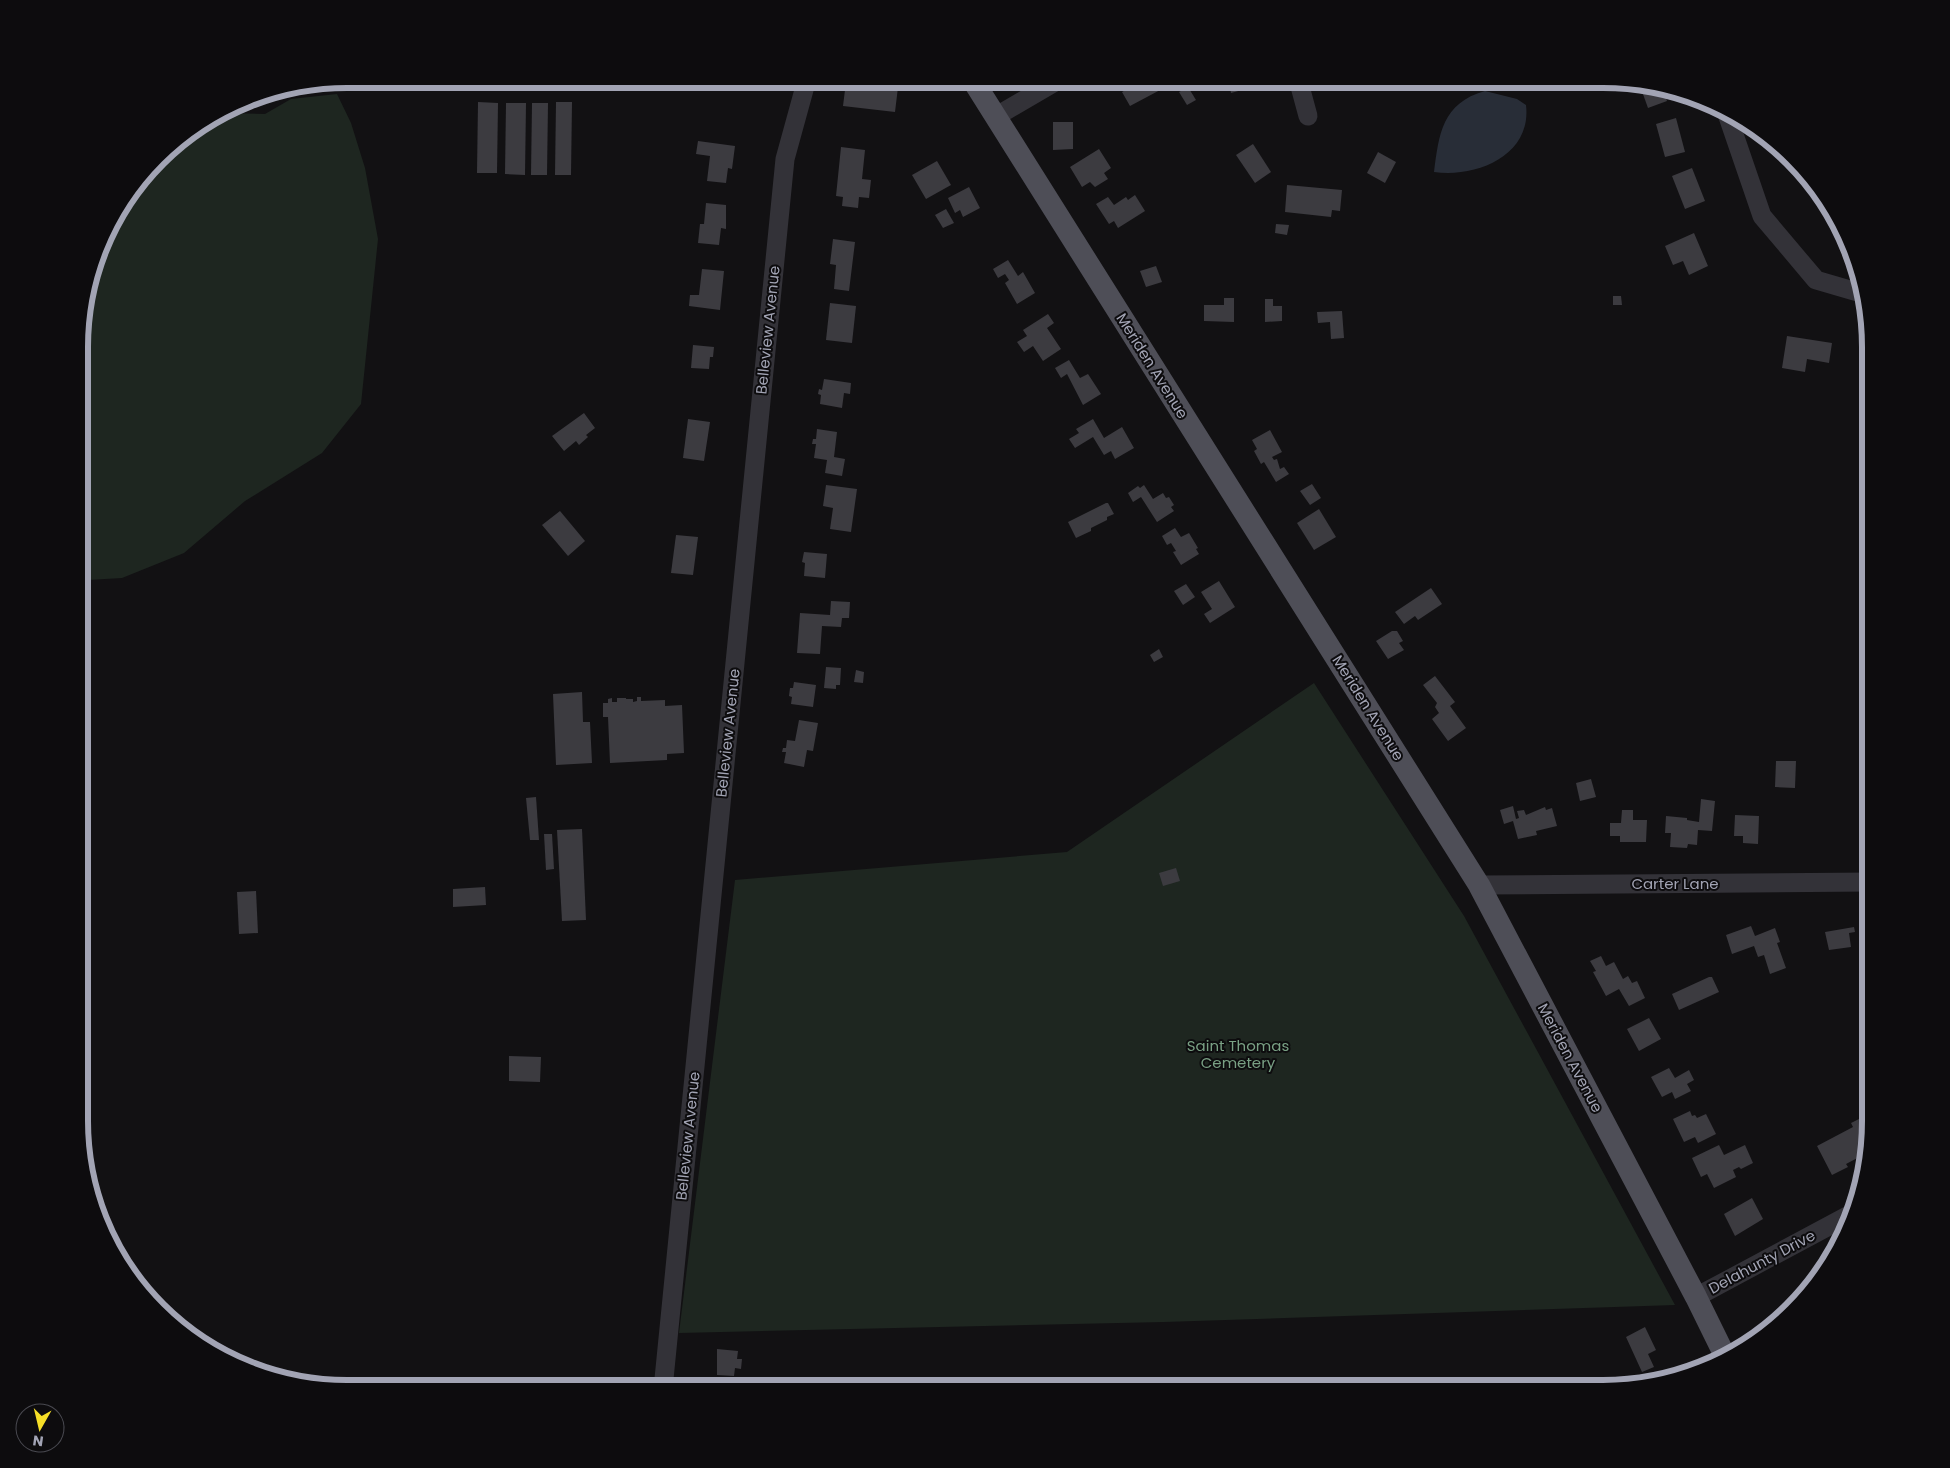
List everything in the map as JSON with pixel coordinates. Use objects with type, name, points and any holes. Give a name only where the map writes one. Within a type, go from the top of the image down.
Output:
[{"type":"main road","name":"Meriden Avenue","points":[[977,87],[1480,885],[1723,1351]]},
{"type":"street","name":"Belleview Avenue","points":[[664,1380],[785,159],[805,87]]},
{"type":"street","points":[[995,117],[1046,87]]},
{"type":"street","points":[[1300,87],[1308,116]]},
{"type":"street","points":[[1729,120],[1762,216],[1816,280],[1857,292]]},
{"type":"street","name":"Carter Lane","points":[[1480,885],[1862,882]]},
{"type":"street","name":"Delahunty Drive","points":[[1696,1297],[1844,1218]]},
{"type":"green space","points":[[337,94],[351,123],[365,168],[378,239],[361,404],[322,453],[245,501],[184,553],[122,578],[88,580],[87,346],[92,296],[107,247],[122,217],[141,189],[163,163],[189,141],[202,131],[234,113],[265,114],[291,99]]},
{"type":"green space","name":"Saint Thomas Cemetery","points":[[1314,683],[1464,916],[1675,1305],[1164,1322],[679,1333],[735,880],[1067,852]]},
{"type":"shaded area","points":[[1485,91],[1517,99],[1526,105],[1525,123],[1520,138],[1511,150],[1498,160],[1483,167],[1450,173],[1434,172],[1441,133],[1451,112],[1471,96]]},
{"type":"building","points":[[845,87],[898,87],[895,112],[843,106]]},
{"type":"building","points":[[1131,87],[1161,87],[1162,89],[1130,106],[1122,92]]},
{"type":"building","points":[[1188,87],[1196,100],[1187,105],[1179,92]]},
{"type":"building","points":[[1230,87],[1249,87],[1249,88],[1231,93]]},
{"type":"building","points":[[1642,90],[1665,95],[1667,101],[1648,108]]},
{"type":"building","points":[[478,102],[498,103],[497,173],[477,173]]},
{"type":"building","points":[[556,102],[572,102],[571,175],[555,175]]},
{"type":"building","points":[[506,103],[526,103],[525,175],[505,174]]},
{"type":"building","points":[[532,103],[548,103],[547,175],[531,175]]},
{"type":"building","points":[[1676,118],[1685,152],[1665,157],[1656,124]]},
{"type":"building","points":[[1053,122],[1073,122],[1073,149],[1053,150]]},
{"type":"building","points":[[698,141],[735,146],[732,169],[728,168],[726,183],[707,181],[710,156],[696,154]]},
{"type":"building","points":[[1253,144],[1271,172],[1255,183],[1236,155]]},
{"type":"building","points":[[841,147],[865,150],[862,179],[871,180],[869,198],[859,197],[858,208],[842,206],[843,197],[836,196]]},
{"type":"building","points":[[1099,149],[1111,168],[1104,173],[1108,179],[1095,187],[1090,182],[1082,187],[1070,167]]},
{"type":"building","points":[[1378,152],[1396,162],[1385,183],[1367,173]]},
{"type":"building","points":[[937,161],[951,185],[926,199],[912,175]]},
{"type":"building","points":[[1692,168],[1705,201],[1685,209],[1672,176]]},
{"type":"building","points":[[1287,185],[1342,190],[1340,211],[1332,210],[1331,217],[1285,212]]},
{"type":"building","points":[[969,187],[980,208],[963,217],[960,210],[955,213],[948,198]]},
{"type":"building","points":[[1135,195],[1145,211],[1118,228],[1114,221],[1109,224],[1096,204],[1108,197],[1114,205],[1126,197],[1128,200]]},
{"type":"building","points":[[706,203],[726,205],[726,229],[721,228],[719,245],[698,243],[700,224],[704,224]]},
{"type":"building","points":[[946,209],[954,223],[943,228],[935,215]]},
{"type":"building","points":[[1276,224],[1289,225],[1287,235],[1275,233]]},
{"type":"building","points":[[1694,233],[1708,266],[1689,275],[1683,261],[1673,265],[1665,246]]},
{"type":"building","points":[[833,239],[855,242],[849,291],[834,289],[836,265],[830,264]]},
{"type":"building","points":[[1008,260],[1018,276],[1023,272],[1035,293],[1017,304],[1005,283],[1009,280],[1005,274],[998,278],[993,269]]},
{"type":"building","points":[[1156,266],[1162,282],[1146,287],[1140,271]]},
{"type":"building","points":[[702,269],[724,271],[720,310],[689,306],[690,295],[699,295]]},
{"type":"building","points":[[1613,296],[1621,296],[1622,305],[1613,305]]},
{"type":"building","points":[[1224,298],[1234,298],[1234,322],[1204,321],[1204,305],[1224,305]]},
{"type":"building","points":[[1265,299],[1273,299],[1273,306],[1282,306],[1282,321],[1265,322]]},
{"type":"building","points":[[830,303],[856,306],[852,343],[826,340]]},
{"type":"building","points":[[1342,311],[1344,338],[1331,339],[1330,322],[1318,323],[1317,312]]},
{"type":"building","points":[[1048,314],[1054,323],[1047,328],[1061,349],[1043,361],[1033,346],[1024,352],[1017,342],[1027,336],[1023,330]]},
{"type":"building","points":[[1787,336],[1832,343],[1829,363],[1807,359],[1805,372],[1782,368]]},
{"type":"building","points":[[693,345],[714,347],[713,357],[710,357],[709,369],[691,368]]},
{"type":"building","points":[[1069,360],[1080,378],[1088,374],[1101,394],[1083,405],[1067,374],[1061,378],[1055,368]]},
{"type":"building","points":[[824,379],[851,383],[850,394],[844,393],[842,408],[820,404],[821,395],[818,394],[819,389],[822,390]]},
{"type":"building","points":[[584,413],[595,428],[586,435],[588,437],[579,445],[576,441],[564,451],[552,436]]},
{"type":"building","points":[[688,419],[710,422],[704,461],[683,458]]},
{"type":"building","points":[[1093,419],[1104,438],[1122,427],[1134,448],[1115,459],[1111,451],[1104,455],[1093,437],[1075,448],[1069,439],[1079,433],[1076,429]]},
{"type":"building","points":[[817,429],[837,432],[834,457],[845,459],[842,476],[825,473],[827,460],[814,458],[816,444],[812,444],[813,439],[816,439]]},
{"type":"building","points":[[1270,430],[1282,452],[1272,457],[1274,460],[1277,459],[1280,469],[1284,467],[1289,474],[1276,482],[1264,462],[1261,464],[1254,451],[1257,449],[1252,440]]},
{"type":"building","points":[[1312,484],[1321,498],[1310,505],[1300,491]]},
{"type":"building","points":[[826,485],[857,489],[851,532],[830,529],[833,508],[823,506]]},
{"type":"building","points":[[1144,485],[1153,499],[1163,493],[1166,498],[1169,497],[1174,505],[1171,507],[1174,511],[1157,522],[1141,497],[1133,502],[1128,493],[1138,486],[1140,488]]},
{"type":"building","points":[[1108,503],[1114,514],[1091,528],[1091,531],[1076,538],[1068,522]]},
{"type":"building","points":[[1319,509],[1336,537],[1314,550],[1297,523]]},
{"type":"building","points":[[560,511],[585,541],[568,556],[542,525]]},
{"type":"building","points":[[1175,528],[1181,537],[1189,533],[1198,548],[1196,549],[1199,554],[1181,565],[1173,552],[1176,551],[1171,543],[1167,545],[1162,536]]},
{"type":"building","points":[[676,535],[698,537],[693,575],[671,573]]},
{"type":"building","points":[[804,552],[827,554],[825,578],[804,576],[805,563],[802,562]]},
{"type":"building","points":[[1219,581],[1235,607],[1210,623],[1204,614],[1212,609],[1201,592]]},
{"type":"building","points":[[1186,584],[1195,597],[1183,605],[1174,591]]},
{"type":"building","points":[[1431,588],[1442,604],[1418,620],[1415,616],[1404,624],[1395,612]]},
{"type":"building","points":[[831,601],[850,602],[849,618],[842,618],[841,627],[822,626],[820,654],[797,653],[800,613],[830,615]]},
{"type":"building","points":[[1392,631],[1397,631],[1403,641],[1399,643],[1404,650],[1388,659],[1376,641]]},
{"type":"building","points":[[1159,649],[1163,657],[1154,662],[1150,655]]},
{"type":"building","points":[[826,667],[841,668],[840,685],[836,685],[836,689],[824,688]]},
{"type":"building","points":[[856,670],[864,672],[863,683],[854,682]]},
{"type":"building","points":[[1435,676],[1455,702],[1450,706],[1466,728],[1448,741],[1432,719],[1439,713],[1435,707],[1437,703],[1423,685]]},
{"type":"building","points":[[794,682],[816,685],[813,707],[791,704],[790,688],[793,688]]},
{"type":"building","points":[[582,692],[583,722],[590,722],[592,763],[556,765],[553,694]]},
{"type":"building","points":[[637,697],[641,697],[641,701],[665,700],[665,706],[682,705],[684,753],[667,754],[667,760],[610,763],[608,717],[603,717],[603,703],[608,703],[608,699],[612,698],[612,702],[617,702],[617,698],[626,698],[633,699],[633,702],[637,701]]},
{"type":"building","points":[[799,720],[818,723],[813,751],[807,750],[804,767],[784,763],[786,752],[782,752],[783,748],[786,748],[787,740],[795,741]]},
{"type":"building","points":[[1776,761],[1796,761],[1795,788],[1775,787]]},
{"type":"building","points":[[1591,779],[1596,797],[1580,801],[1576,783]]},
{"type":"building","points":[[536,797],[539,840],[530,840],[526,798]]},
{"type":"building","points":[[1701,799],[1715,801],[1712,831],[1698,830],[1697,845],[1688,844],[1687,848],[1670,847],[1671,833],[1665,833],[1666,816],[1687,818],[1687,820],[1699,822]]},
{"type":"building","points":[[1513,806],[1516,819],[1519,818],[1517,811],[1524,810],[1526,815],[1545,807],[1546,810],[1552,808],[1557,826],[1536,831],[1537,835],[1518,839],[1513,821],[1504,824],[1500,810]]},
{"type":"building","points":[[1622,810],[1633,810],[1633,820],[1647,820],[1646,842],[1620,842],[1620,836],[1610,836],[1610,823],[1621,823]]},
{"type":"building","points":[[1735,815],[1759,816],[1758,844],[1743,843],[1743,836],[1734,836]]},
{"type":"building","points":[[582,829],[586,920],[562,921],[557,830]]},
{"type":"building","points":[[544,834],[552,834],[554,869],[546,870]]},
{"type":"building","points":[[1176,868],[1180,881],[1163,886],[1159,873]]},
{"type":"building","points":[[485,887],[486,905],[453,907],[453,889]]},
{"type":"building","points":[[256,891],[258,933],[239,934],[237,892]]},
{"type":"building","points":[[1751,926],[1755,936],[1775,928],[1780,942],[1777,943],[1786,968],[1770,974],[1764,955],[1758,957],[1754,946],[1732,954],[1726,935]]},
{"type":"building","points":[[1854,927],[1855,932],[1849,933],[1851,947],[1829,950],[1825,932]]},
{"type":"building","points":[[1601,956],[1606,966],[1614,962],[1623,979],[1628,976],[1632,983],[1637,981],[1645,998],[1629,1006],[1619,989],[1606,996],[1593,972],[1596,971],[1590,961]]},
{"type":"building","points":[[1712,977],[1719,992],[1679,1010],[1672,994]]},
{"type":"building","points":[[1649,1018],[1661,1039],[1639,1051],[1627,1029]]},
{"type":"building","points":[[509,1056],[541,1057],[540,1082],[509,1081]]},
{"type":"building","points":[[1669,1068],[1675,1078],[1689,1070],[1694,1080],[1687,1084],[1691,1091],[1675,1099],[1672,1092],[1662,1097],[1651,1077]]},
{"type":"building","points":[[1690,1111],[1692,1116],[1695,1115],[1697,1118],[1706,1114],[1716,1134],[1698,1143],[1695,1137],[1684,1142],[1673,1119]]},
{"type":"building","points":[[1861,1118],[1862,1120],[1860,1157],[1846,1164],[1848,1167],[1832,1175],[1817,1146],[1853,1127],[1851,1123]]},
{"type":"building","points":[[1719,1145],[1724,1155],[1745,1145],[1753,1163],[1741,1169],[1739,1167],[1733,1170],[1736,1177],[1714,1188],[1707,1174],[1701,1177],[1692,1158]]},
{"type":"building","points":[[1752,1198],[1763,1219],[1735,1236],[1724,1214]]},
{"type":"building","points":[[1645,1327],[1656,1350],[1648,1354],[1654,1367],[1642,1372],[1626,1337]]},
{"type":"building","points":[[717,1349],[738,1351],[737,1359],[742,1359],[741,1369],[735,1368],[734,1376],[717,1375]]}]
